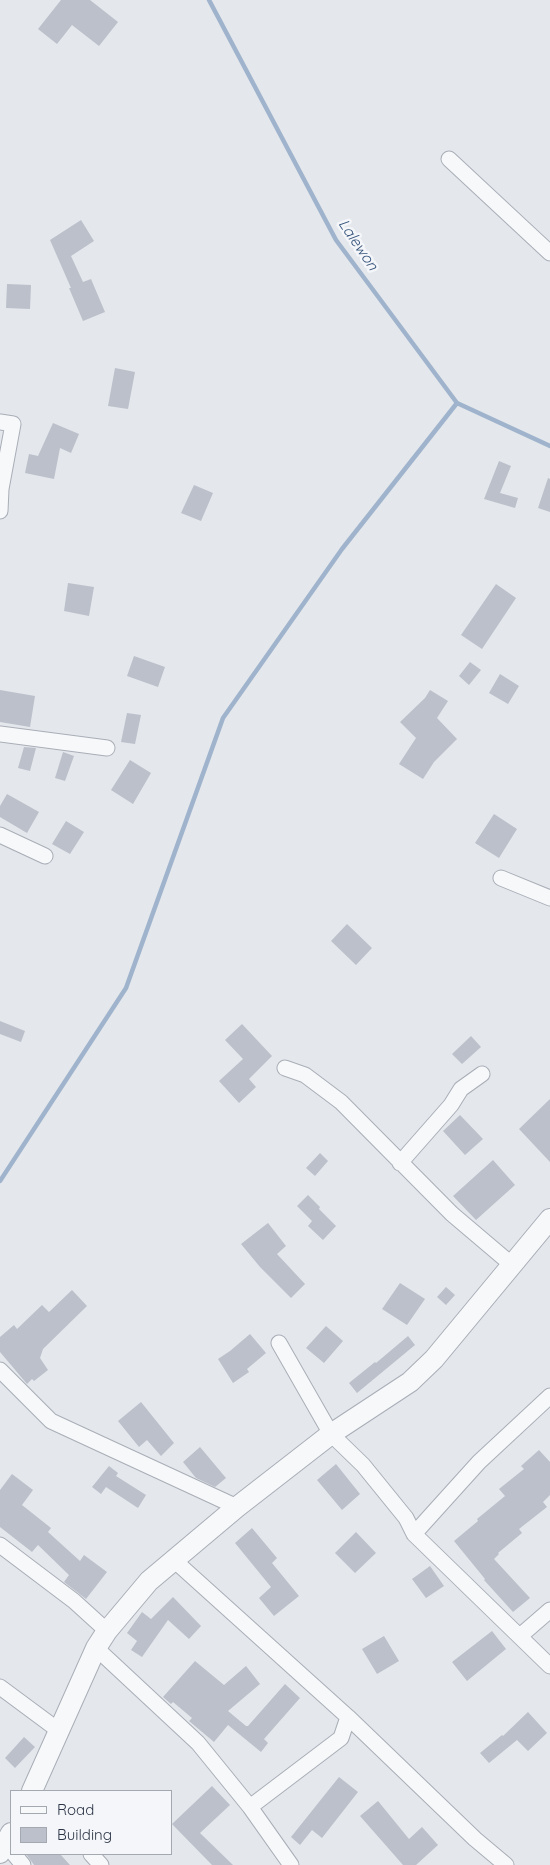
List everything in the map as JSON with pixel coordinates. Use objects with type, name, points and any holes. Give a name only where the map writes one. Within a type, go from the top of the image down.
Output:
[{"type":"street","points":[[448,159],[550,253]]},
{"type":"street","points":[[0,422],[13,424],[1,489],[0,511]]},
{"type":"street","points":[[0,734],[107,748]]},
{"type":"street","points":[[0,835],[45,856]]},
{"type":"street","points":[[502,878],[550,898]]},
{"type":"street","points":[[284,1068],[305,1075],[341,1102],[452,1214],[511,1264]]},
{"type":"street","points":[[400,1163],[451,1105],[461,1089],[482,1074]]},
{"type":"street","points":[[32,1790],[96,1648],[107,1631],[149,1581],[175,1561],[237,1506],[331,1434],[410,1382],[434,1359],[550,1219]]},
{"type":"street","points":[[279,1343],[331,1434],[363,1465],[406,1518],[414,1534],[550,1666]]},
{"type":"street","points":[[0,1370],[51,1421],[237,1506]]},
{"type":"street","points":[[414,1534],[479,1462],[550,1396]]},
{"type":"street","points":[[0,1545],[74,1601],[107,1631]]},
{"type":"street","points":[[175,1561],[348,1717],[468,1833],[506,1865]]},
{"type":"street","points":[[520,1636],[550,1610]]},
{"type":"street","points":[[96,1648],[198,1743],[250,1807],[291,1865]]},
{"type":"street","points":[[0,1687],[58,1730]]},
{"type":"street","points":[[250,1807],[340,1738],[348,1717]]},
{"type":"street","points":[[15,1855],[23,1865]]},
{"type":"street","points":[[92,1855],[101,1865]]},
{"type":"building","points":[[61,0],[90,0],[118,22],[99,46],[72,25],[57,44],[38,29]]},
{"type":"building","points":[[81,220],[94,241],[71,256],[83,282],[91,279],[105,312],[83,321],[50,240]]},
{"type":"building","points":[[7,284],[31,285],[30,309],[6,308]]},
{"type":"building","points":[[115,368],[135,372],[128,409],[108,406]]},
{"type":"building","points":[[53,423],[79,434],[71,453],[60,448],[54,479],[25,473],[29,454],[38,456]]},
{"type":"building","points":[[499,461],[511,466],[500,493],[518,498],[515,508],[484,499]]},
{"type":"building","points":[[548,478],[550,479],[550,512],[538,508]]},
{"type":"building","points":[[194,485],[213,493],[201,521],[181,513]]},
{"type":"building","points":[[68,583],[94,587],[89,616],[64,611]]},
{"type":"building","points":[[496,584],[516,598],[482,649],[461,635]]},
{"type":"building","points":[[134,656],[165,667],[158,687],[127,676]]},
{"type":"building","points":[[470,662],[481,670],[469,685],[459,676]]},
{"type":"building","points":[[500,674],[519,686],[508,704],[489,693]]},
{"type":"building","points":[[0,690],[35,696],[30,727],[0,722]]},
{"type":"building","points":[[430,690],[448,701],[437,718],[457,739],[434,762],[423,779],[399,764],[416,738],[400,722],[425,698]]},
{"type":"building","points":[[127,713],[141,715],[135,744],[121,742]]},
{"type":"building","points":[[24,747],[36,748],[30,771],[18,768]]},
{"type":"building","points":[[63,752],[74,756],[65,781],[55,778]]},
{"type":"building","points":[[130,760],[151,773],[133,804],[111,790]]},
{"type":"building","points":[[7,794],[39,812],[27,833],[0,817],[0,806]]},
{"type":"building","points":[[494,814],[517,829],[499,858],[475,843]]},
{"type":"building","points":[[66,821],[84,832],[70,854],[52,844]]},
{"type":"building","points":[[347,924],[372,948],[356,965],[331,941]]},
{"type":"building","points":[[0,1021],[25,1031],[21,1042],[0,1034]]},
{"type":"building","points":[[242,1024],[272,1056],[249,1079],[256,1087],[239,1103],[219,1081],[243,1059],[225,1040]]},
{"type":"building","points":[[471,1036],[481,1047],[462,1064],[452,1054]]},
{"type":"building","points":[[550,1099],[550,1162],[519,1129]]},
{"type":"building","points":[[460,1115],[483,1139],[465,1155],[443,1131]]},
{"type":"building","points":[[320,1153],[328,1161],[315,1176],[306,1168]]},
{"type":"building","points":[[493,1160],[515,1185],[476,1220],[453,1196]]},
{"type":"building","points":[[308,1195],[336,1226],[323,1240],[308,1226],[312,1221],[297,1206]]},
{"type":"building","points":[[268,1223],[286,1246],[277,1254],[305,1284],[291,1298],[260,1267],[241,1244]]},
{"type":"building","points":[[400,1283],[425,1299],[407,1325],[382,1309]]},
{"type":"building","points":[[446,1287],[455,1295],[446,1305],[437,1297]]},
{"type":"building","points":[[72,1290],[87,1306],[43,1349],[40,1358],[48,1370],[27,1384],[0,1352],[0,1337],[14,1325],[17,1329],[42,1305],[49,1312]]},
{"type":"building","points":[[326,1326],[343,1341],[324,1363],[306,1348]]},
{"type":"building","points":[[250,1334],[266,1353],[247,1369],[249,1372],[233,1383],[218,1359]]},
{"type":"building","points":[[408,1336],[415,1345],[357,1393],[349,1383]]},
{"type":"building","points":[[141,1402],[174,1443],[161,1456],[147,1440],[139,1447],[118,1421]]},
{"type":"building","points":[[200,1447],[226,1478],[215,1487],[196,1478],[183,1462]]},
{"type":"building","points":[[539,1450],[550,1462],[550,1495],[543,1502],[547,1507],[519,1529],[522,1533],[498,1553],[494,1559],[530,1598],[513,1612],[484,1580],[454,1541],[505,1496],[499,1489],[524,1469],[521,1466]]},
{"type":"building","points":[[336,1464],[360,1494],[342,1510],[317,1480]]},
{"type":"building","points":[[109,1466],[118,1473],[116,1476],[146,1495],[138,1508],[106,1487],[101,1494],[92,1487]]},
{"type":"building","points":[[12,1474],[33,1490],[22,1505],[51,1528],[48,1532],[80,1561],[84,1555],[107,1572],[86,1599],[64,1582],[69,1575],[38,1545],[32,1552],[0,1527],[0,1490]]},
{"type":"building","points":[[252,1528],[277,1558],[272,1563],[299,1596],[274,1616],[259,1598],[271,1587],[235,1543]]},
{"type":"building","points":[[356,1532],[376,1553],[355,1573],[335,1553]]},
{"type":"building","points":[[430,1566],[444,1586],[426,1598],[412,1579]]},
{"type":"building","points":[[173,1597],[201,1626],[189,1639],[168,1620],[142,1657],[131,1650],[137,1641],[127,1633],[142,1612],[151,1619]]},
{"type":"building","points":[[492,1631],[506,1649],[467,1681],[452,1662]]},
{"type":"building","points":[[384,1636],[399,1661],[377,1674],[362,1649]]},
{"type":"building","points":[[195,1661],[224,1685],[246,1666],[260,1684],[228,1711],[246,1726],[285,1684],[300,1698],[264,1739],[268,1743],[261,1752],[228,1725],[214,1742],[189,1721],[192,1718],[173,1702],[171,1704],[163,1697]]},
{"type":"building","points":[[528,1712],[547,1733],[528,1751],[517,1740],[489,1763],[480,1753],[503,1736]]},
{"type":"building","points":[[24,1737],[35,1747],[15,1768],[5,1758]]},
{"type":"building","points":[[339,1777],[358,1792],[322,1838],[312,1830],[300,1845],[291,1837]]},
{"type":"building","points":[[212,1786],[230,1805],[200,1833],[233,1865],[212,1865],[172,1824]]},
{"type":"building","points":[[378,1801],[409,1839],[422,1827],[438,1845],[416,1865],[403,1865],[360,1816]]},
{"type":"building","points":[[27,1855],[61,1855],[70,1865],[34,1865]]},
{"type":"waterway","name":"Lalewon","points":[[209,0],[336,240],[457,403],[550,446]]},
{"type":"waterway","points":[[0,1181],[126,988],[223,718],[342,549],[457,403]]}]
